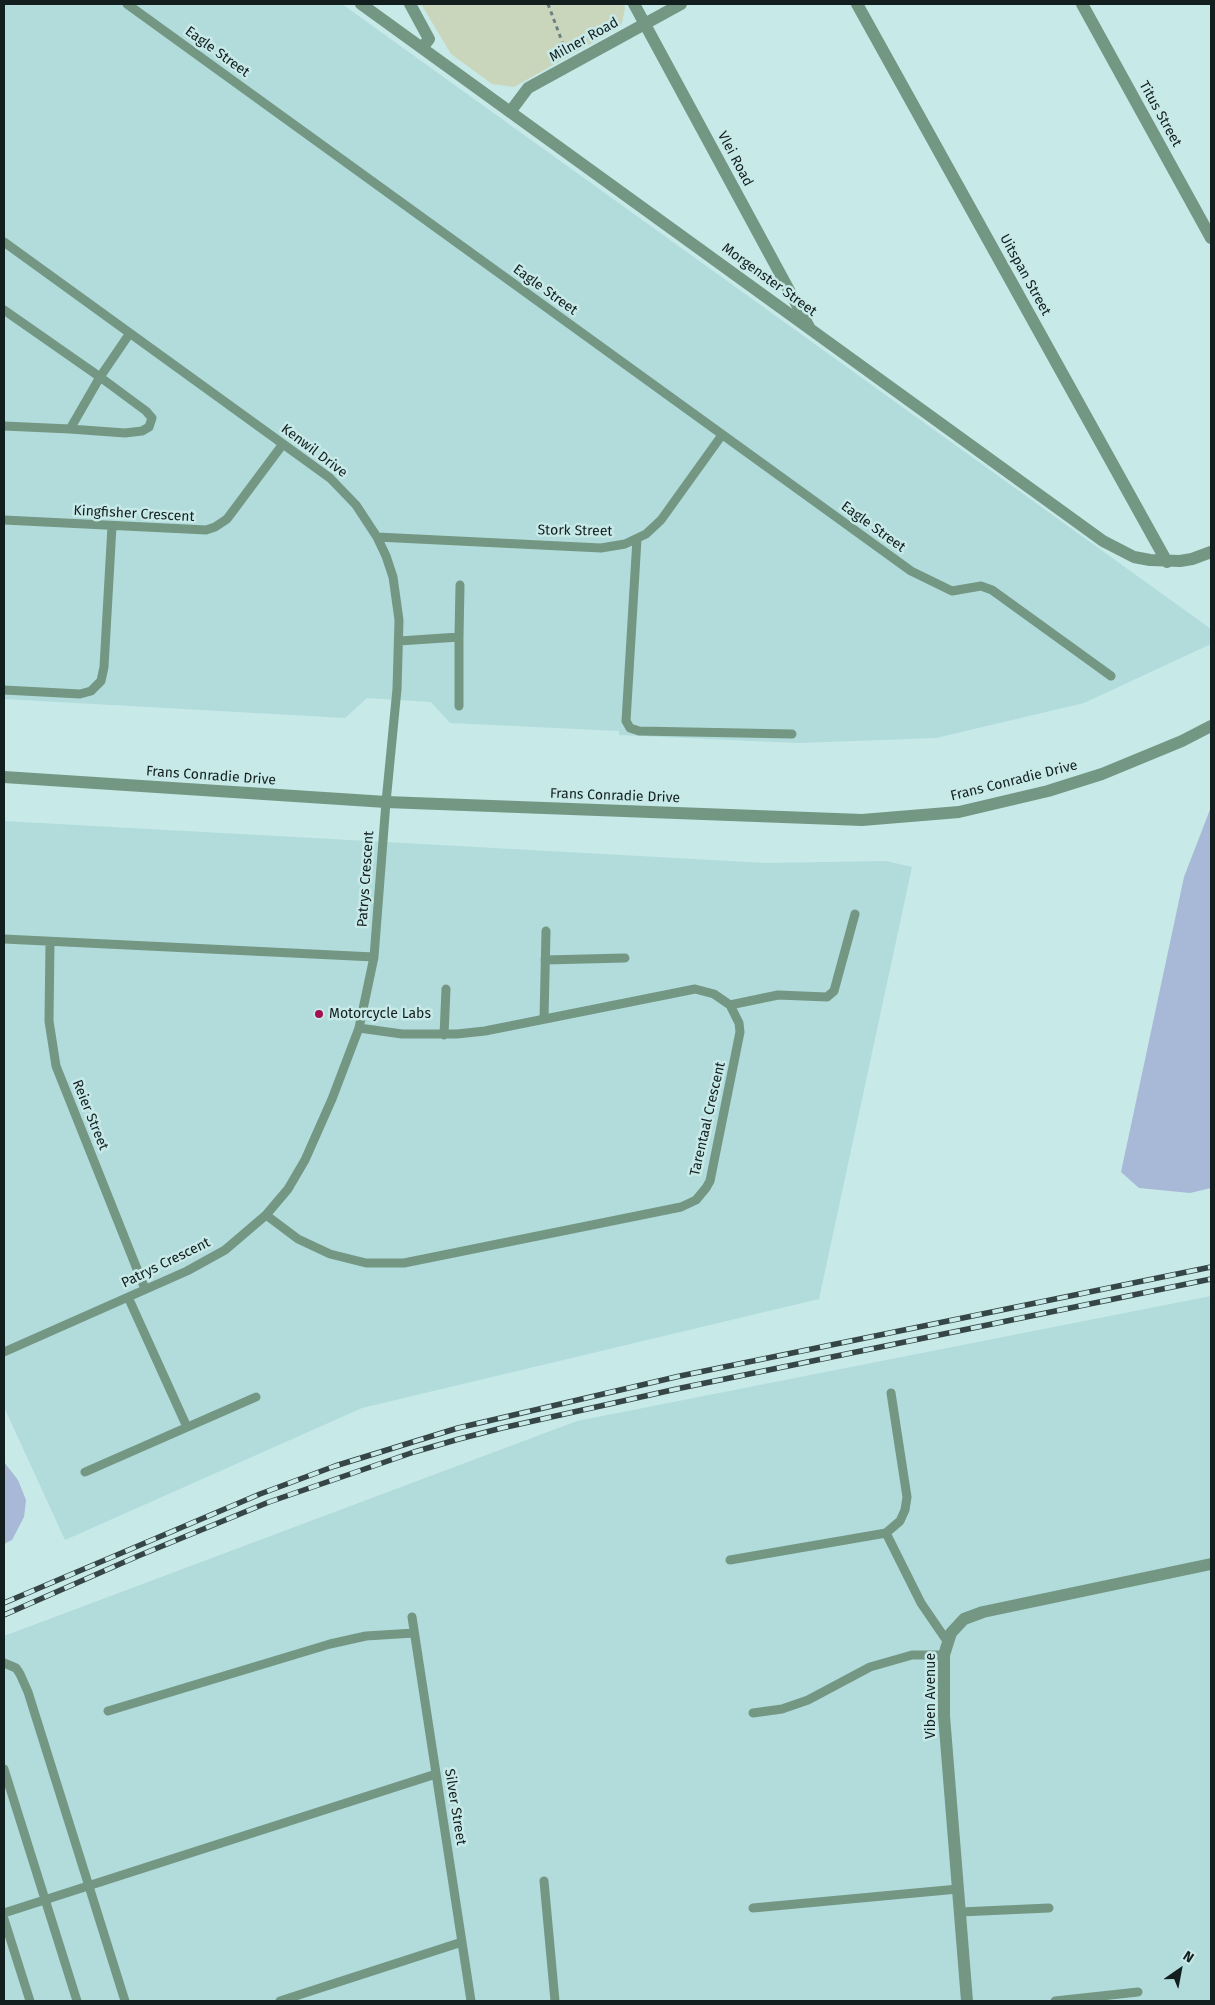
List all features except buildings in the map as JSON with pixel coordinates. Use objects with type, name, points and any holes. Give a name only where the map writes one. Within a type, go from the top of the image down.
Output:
[{"type":"street","name":"Morgenster Street","points":[[361,4],[1103,541],[1134,557],[1167,562],[1192,559],[1211,552]]},
{"type":"street","points":[[410,4],[429,39],[422,48]]},
{"type":"street","name":"Vlei Road","points":[[634,4],[810,329]]},
{"type":"street","name":"Milner Road","points":[[510,112],[528,88],[681,4]]},
{"type":"street","name":"Uitspan Street","points":[[857,4],[1167,562]]},
{"type":"street","name":"Titus Street","points":[[1082,4],[1211,238]]},
{"type":"street","name":"Frans Conradie Drive","points":[[4,777],[386,802],[862,820],[959,812],[1048,791],[1102,774],[1182,741],[1211,726]]},
{"type":"street","name":"Viben Avenue","points":[[968,2001],[944,1716],[944,1655],[947,1641],[956,1626],[973,1614],[1211,1564]]},
{"type":"lane","name":"Eagle Street","points":[[127,4],[911,571],[952,591],[981,586],[992,590],[1111,676]]},
{"type":"lane","name":"Kenwil Drive","points":[[4,242],[330,478],[344,491],[368,520],[386,556],[397,598],[399,641],[397,689],[386,802]]},
{"type":"lane","points":[[4,310],[100,376],[150,414],[152,418],[146,430],[125,433],[4,426]]},
{"type":"lane","points":[[70,429],[100,376],[130,332]]},
{"type":"lane","name":"Stork Street","points":[[377,537],[601,548],[625,544],[654,528],[722,435]]},
{"type":"lane","name":"Kingfisher Crescent","points":[[4,520],[197,531],[214,528],[222,524],[233,512],[283,444]]},
{"type":"lane","points":[[4,690],[80,694],[91,691],[101,681],[104,667],[112,526]]},
{"type":"lane","points":[[637,539],[626,720],[630,728],[638,731],[792,734]]},
{"type":"lane","points":[[459,706],[460,584]]},
{"type":"lane","points":[[399,641],[459,637]]},
{"type":"lane","name":"Patrys Crescent","points":[[4,1352],[187,1271],[225,1250],[266,1215],[288,1189],[305,1160],[332,1098],[359,1028],[374,957],[386,802]]},
{"type":"lane","points":[[359,1028],[402,1034],[444,1035],[485,1031],[695,989],[714,994],[730,1005],[778,995],[827,997],[834,991],[855,914]]},
{"type":"lane","points":[[544,1019],[546,931]]},
{"type":"lane","points":[[4,939],[374,957]]},
{"type":"lane","name":"Reier Street","points":[[50,942],[49,1021],[56,1066],[145,1289]]},
{"type":"lane","points":[[545,960],[625,958]]},
{"type":"lane","points":[[444,1035],[446,990]]},
{"type":"lane","name":"Tarentaal Crescent","points":[[266,1215],[283,1229],[314,1247],[347,1259],[385,1264],[423,1261],[688,1204],[702,1194],[710,1181],[740,1042],[739,1023],[730,1005]]},
{"type":"lane","points":[[128,1297],[187,1427]]},
{"type":"lane","points":[[730,1560],[886,1534],[900,1521],[905,1510],[907,1498],[890,1393]]},
{"type":"lane","points":[[85,1472],[256,1396]]},
{"type":"lane","points":[[886,1534],[920,1603],[947,1641]]},
{"type":"lane","name":"Silver Street","points":[[412,1618],[471,2001]]},
{"type":"lane","points":[[108,1711],[330,1644],[366,1636],[414,1633]]},
{"type":"lane","points":[[753,1714],[782,1709],[808,1700],[870,1667],[912,1654],[944,1655]]},
{"type":"lane","points":[[4,1663],[16,1668],[28,1692],[124,2001]]},
{"type":"lane","points":[[4,1769],[77,2001]]},
{"type":"lane","points":[[4,1913],[436,1774]]},
{"type":"lane","points":[[544,1881],[555,2001]]},
{"type":"lane","points":[[753,1908],[958,1889]]},
{"type":"lane","points":[[960,1912],[1049,1908]]},
{"type":"lane","points":[[4,1919],[30,2001]]},
{"type":"lane","points":[[280,2001],[462,1942]]},
{"type":"lane","points":[[1055,2001],[1138,1992]]},
{"type":"path","points":[[548,4],[566,51]]},
{"type":"shaded area","points":[[4,4],[342,4],[1211,629],[1211,644],[1084,703],[936,738],[798,743],[619,735],[619,731],[450,723],[431,702],[367,698],[345,718],[4,699]]},
{"type":"shaded area","points":[[1211,807],[1211,1188],[1190,1193],[1139,1188],[1121,1172],[1184,877]]},
{"type":"shaded area","points":[[4,821],[766,863],[886,861],[912,867],[819,1299],[362,1408],[65,1540],[4,1407]]},
{"type":"shaded area","points":[[1211,1296],[1211,2001],[4,2001],[4,1636],[577,1421]]},
{"type":"shaded area","points":[[4,1462],[18,1480],[26,1500],[24,1517],[12,1540],[4,1544]]},
{"type":"green space","points":[[421,4],[624,4],[625,8],[622,23],[617,29],[514,87],[492,84],[451,54]]},
{"type":"railway","points":[[4,1603],[260,1494],[335,1466],[458,1428],[680,1376],[1211,1267]]},
{"type":"railway","points":[[4,1615],[138,1556],[269,1502],[414,1452],[459,1439],[681,1388],[1211,1279]]},
{"type":"place","name":"Motorcycle Labs","points":[[319,1014]]}]
